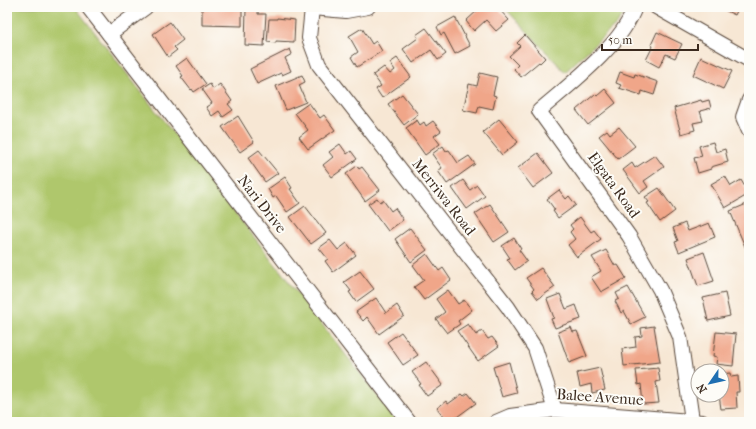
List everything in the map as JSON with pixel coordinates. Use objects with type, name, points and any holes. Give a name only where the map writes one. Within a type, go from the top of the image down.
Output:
[{"type":"street","name":"Nari Drive","points":[[88,7],[409,422]]},
{"type":"street","points":[[109,34],[146,7]]},
{"type":"street","points":[[311,8],[346,10],[368,7]]},
{"type":"street","name":"Elgata Road","points":[[635,7],[632,16],[622,32],[593,63],[538,111],[630,236],[660,290],[680,337],[697,421]]},
{"type":"street","points":[[656,7],[749,60]]},
{"type":"street","name":"Merriwa Road","points":[[311,8],[309,38],[319,65],[508,307],[535,348],[556,410]]},
{"type":"street","points":[[749,100],[743,117],[749,131]]},
{"type":"street","name":"Balee Avenue","points":[[496,422],[510,416],[556,410],[697,421]]},
{"type":"green space","points":[[7,7],[75,7],[398,422],[7,422]]},
{"type":"green space","points":[[504,7],[624,7],[623,15],[617,24],[565,72]]},
{"type":"building","points":[[477,7],[497,7],[509,20],[496,31],[486,20],[474,31],[466,21],[479,9]]},
{"type":"building","points":[[718,7],[739,7],[735,15]]},
{"type":"building","points":[[202,8],[242,9],[242,26],[202,25]]},
{"type":"building","points":[[246,9],[258,10],[258,14],[266,14],[264,46],[245,45]]},
{"type":"building","points":[[455,17],[470,46],[455,54],[444,33],[441,35],[437,27]]},
{"type":"building","points":[[277,18],[295,20],[294,42],[267,42],[269,19]]},
{"type":"building","points":[[170,22],[183,40],[174,47],[177,50],[168,57],[153,34]]},
{"type":"building","points":[[362,28],[372,44],[376,41],[382,51],[357,67],[351,57],[358,52],[349,36]]},
{"type":"building","points":[[426,28],[446,54],[438,60],[431,50],[413,63],[403,49],[418,38],[416,35]]},
{"type":"building","points":[[657,32],[682,44],[675,58],[666,54],[659,67],[646,60],[653,46],[651,45]]},
{"type":"building","points":[[525,35],[545,58],[521,77],[514,69],[518,65],[509,56],[520,46],[517,43]]},
{"type":"building","points":[[290,49],[292,54],[285,58],[291,71],[282,75],[281,73],[257,84],[250,69]]},
{"type":"building","points":[[701,57],[732,71],[723,89],[693,75]]},
{"type":"building","points":[[187,58],[206,84],[194,92],[181,77],[183,76],[176,66]]},
{"type":"building","points":[[397,58],[411,77],[382,98],[376,89],[381,86],[373,75],[384,67],[390,74],[395,70],[390,63]]},
{"type":"building","points":[[620,72],[634,77],[635,74],[658,82],[654,95],[642,91],[641,95],[619,88],[621,85],[616,83]]},
{"type":"building","points":[[480,73],[497,77],[493,95],[496,96],[493,109],[479,106],[477,113],[463,110],[469,84],[477,86]]},
{"type":"building","points":[[302,75],[305,82],[299,85],[306,102],[286,110],[276,86]]},
{"type":"building","points":[[210,84],[213,89],[220,84],[232,101],[228,104],[233,110],[223,117],[219,111],[212,116],[206,107],[212,103],[202,89]]},
{"type":"building","points":[[605,89],[616,103],[588,125],[576,110],[595,94],[597,96]]},
{"type":"building","points":[[402,94],[418,114],[404,125],[388,104]]},
{"type":"building","points":[[701,100],[702,102],[709,100],[711,108],[700,111],[703,121],[693,123],[695,130],[681,134],[674,108]]},
{"type":"building","points":[[309,103],[320,118],[324,115],[335,130],[308,149],[299,137],[308,130],[295,113]]},
{"type":"building","points":[[238,116],[254,142],[240,152],[222,127]]},
{"type":"building","points":[[499,119],[518,142],[502,155],[483,132]]},
{"type":"building","points":[[417,120],[420,125],[424,122],[426,126],[433,121],[441,131],[434,136],[440,144],[425,155],[406,128]]},
{"type":"building","points":[[619,127],[635,146],[618,159],[599,136],[607,130],[610,134]]},
{"type":"building","points":[[713,142],[716,152],[725,149],[728,162],[698,173],[694,158],[702,156],[699,146]]},
{"type":"building","points":[[340,144],[347,154],[351,151],[357,159],[332,177],[323,165],[333,157],[329,152]]},
{"type":"building","points":[[443,146],[446,151],[449,150],[458,163],[469,156],[475,164],[447,184],[438,171],[442,168],[432,154]]},
{"type":"building","points":[[259,150],[278,173],[265,182],[248,158]]},
{"type":"building","points":[[538,153],[553,173],[533,188],[518,168]]},
{"type":"building","points":[[655,155],[664,167],[644,181],[648,187],[640,193],[623,170],[632,163],[635,168]]},
{"type":"building","points":[[357,166],[359,169],[362,167],[380,190],[365,201],[346,174]]},
{"type":"building","points":[[725,176],[731,186],[741,180],[749,194],[725,208],[711,184]]},
{"type":"building","points":[[285,177],[292,188],[290,189],[300,203],[287,212],[276,196],[273,198],[268,189]]},
{"type":"building","points":[[463,180],[470,190],[477,185],[485,196],[467,209],[452,188]]},
{"type":"building","points":[[659,188],[675,211],[660,222],[647,203],[649,202],[645,197]]},
{"type":"building","points":[[559,190],[566,199],[569,196],[576,205],[558,218],[553,211],[555,210],[547,199]]},
{"type":"building","points":[[377,198],[380,202],[383,200],[391,211],[395,208],[403,220],[388,231],[368,204]]},
{"type":"building","points":[[749,203],[749,247],[746,249],[730,211]]},
{"type":"building","points":[[490,204],[509,232],[494,242],[475,214]]},
{"type":"building","points":[[305,206],[326,233],[311,244],[290,217]]},
{"type":"building","points":[[580,217],[591,232],[594,230],[601,239],[577,257],[568,245],[575,239],[570,232],[573,229],[570,225]]},
{"type":"building","points":[[685,223],[688,231],[709,223],[715,237],[679,252],[675,242],[678,241],[673,228]]},
{"type":"building","points":[[410,228],[427,250],[411,262],[395,239]]},
{"type":"building","points":[[514,238],[521,249],[519,250],[527,261],[515,270],[507,259],[510,258],[502,246]]},
{"type":"building","points":[[330,240],[338,250],[347,243],[356,255],[333,272],[325,261],[328,259],[319,248]]},
{"type":"building","points":[[606,250],[615,266],[618,265],[626,278],[601,292],[591,277],[601,271],[592,257]]},
{"type":"building","points":[[704,252],[714,281],[698,286],[688,258]]},
{"type":"building","points":[[427,254],[439,271],[443,268],[451,280],[424,300],[414,287],[424,280],[413,265]]},
{"type":"building","points":[[541,268],[555,287],[538,299],[532,291],[534,289],[526,278]]},
{"type":"building","points":[[360,271],[374,289],[356,302],[349,292],[351,291],[344,282]]},
{"type":"building","points":[[628,287],[645,317],[631,324],[624,311],[621,313],[615,301],[619,299],[616,293]]},
{"type":"building","points":[[448,290],[458,304],[464,300],[472,310],[458,321],[460,324],[447,333],[436,319],[445,312],[436,299]]},
{"type":"building","points":[[725,293],[730,316],[708,321],[703,298]]},
{"type":"building","points":[[560,294],[566,309],[576,305],[581,319],[555,328],[551,319],[554,318],[547,299]]},
{"type":"building","points":[[376,298],[386,313],[397,305],[404,316],[379,334],[367,317],[363,321],[356,312]]},
{"type":"building","points":[[468,324],[476,335],[482,331],[488,339],[492,337],[499,346],[478,361],[457,331]]},
{"type":"building","points":[[654,326],[660,362],[624,366],[622,349],[636,347],[635,337],[642,336],[641,328]]},
{"type":"building","points":[[571,327],[573,332],[577,331],[587,356],[569,363],[558,332]]},
{"type":"building","points":[[401,332],[418,355],[403,365],[387,342]]},
{"type":"building","points":[[716,332],[736,334],[733,366],[730,366],[730,363],[716,363],[717,357],[713,356]]},
{"type":"building","points":[[426,362],[443,385],[427,396],[419,385],[421,384],[412,372]]},
{"type":"building","points":[[509,362],[517,393],[502,397],[493,367]]},
{"type":"building","points":[[600,368],[605,390],[592,393],[591,384],[580,387],[577,373]]},
{"type":"building","points":[[658,368],[660,381],[656,382],[659,403],[643,404],[641,384],[638,385],[636,370]]},
{"type":"building","points":[[730,373],[731,377],[738,376],[739,392],[736,392],[737,408],[721,409],[720,403],[730,403]]},
{"type":"building","points":[[468,393],[476,403],[448,422],[437,408],[446,401],[448,404],[462,394],[464,396]]}]
